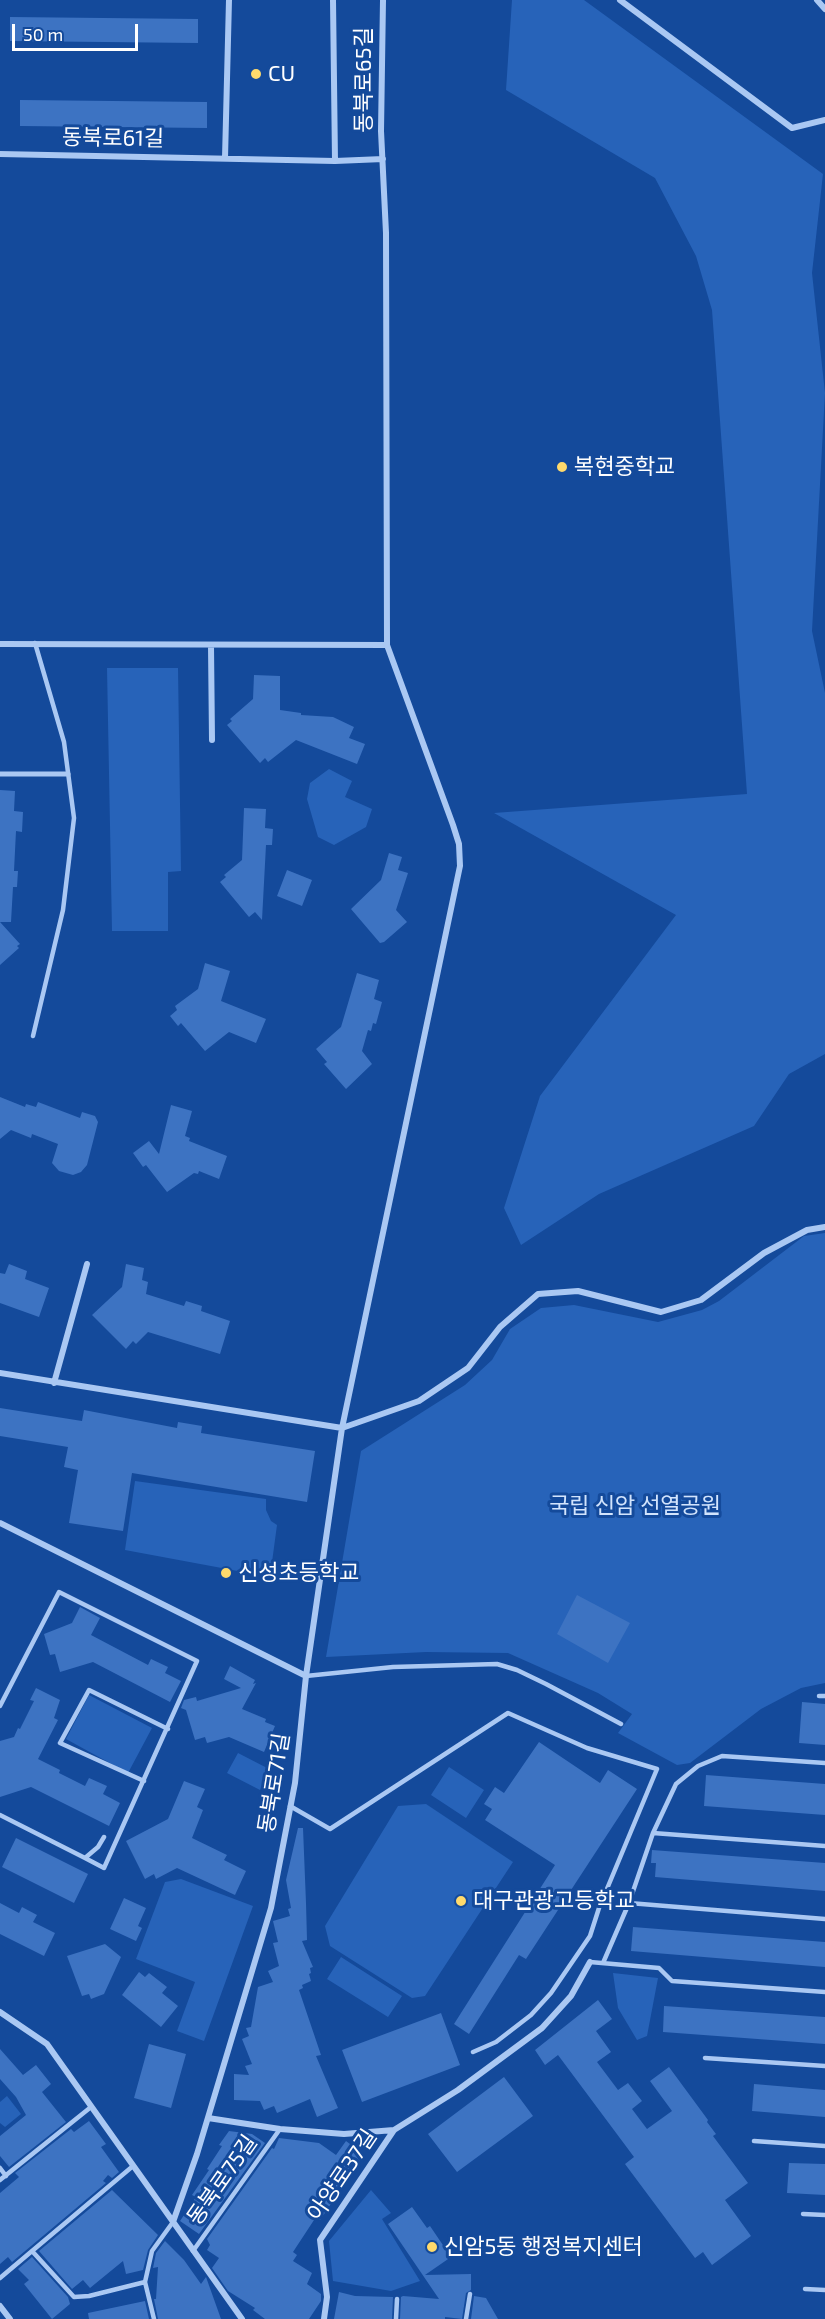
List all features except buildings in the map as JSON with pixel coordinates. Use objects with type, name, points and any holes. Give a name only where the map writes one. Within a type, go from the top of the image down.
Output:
[{"type":"street","points":[[225,158],[230,0]]},
{"type":"street","points":[[333,0],[335,161]]},
{"type":"street","name":"동북로65길","points":[[383,0],[381,131],[386,234],[387,645]]},
{"type":"street","points":[[620,0],[792,128],[825,120]]},
{"type":"street","points":[[817,0],[825,9]]},
{"type":"street","name":"동북로61길","points":[[0,154],[335,161],[383,159]]},
{"type":"street","points":[[0,644],[387,645]]},
{"type":"street","name":"동북로71길","points":[[173,2222],[197,2154],[271,1908],[295,1783],[306,1676],[342,1428],[460,866],[459,844],[453,825],[387,645]]},
{"type":"street","points":[[211,646],[212,740]]},
{"type":"street","points":[[0,774],[68,774]]},
{"type":"street","points":[[0,1373],[342,1428],[419,1401],[468,1368],[500,1327],[538,1294],[578,1291],[661,1312],[702,1300],[764,1253],[807,1230],[825,1227]]},
{"type":"street","points":[[54,1383],[87,1264]]},
{"type":"street","points":[[0,1523],[306,1676]]},
{"type":"street","points":[[394,2130],[458,2090],[542,2028],[571,1996],[590,1962]]},
{"type":"street","name":"동북로75길","points":[[0,2012],[47,2044],[242,2319]]},
{"type":"street","name":"아양로37길","points":[[208,2118],[280,2129],[344,2134],[394,2130]]},
{"type":"street","name":"아양로37길","points":[[324,2319],[327,2297],[320,2240],[394,2130]]},
{"type":"street","points":[[0,2306],[10,2319]]},
{"type":"lane","points":[[33,1036],[63,910],[74,818],[64,742],[35,643]]},
{"type":"lane","points":[[0,1706],[59,1592],[197,1661],[104,1868],[0,1815]]},
{"type":"lane","points":[[306,1676],[393,1667],[496,1664],[517,1670],[546,1683],[621,1724]]},
{"type":"lane","points":[[144,1781],[60,1743],[89,1690],[168,1729]]},
{"type":"lane","points":[[290,1806],[330,1828],[508,1713],[587,1748],[657,1769],[599,1908],[590,1936],[550,1994],[531,2015],[496,2042],[473,2052]]},
{"type":"lane","points":[[603,1963],[629,1903],[653,1833],[676,1784],[698,1766],[722,1756],[825,1763]]},
{"type":"lane","points":[[653,1833],[825,1846]]},
{"type":"lane","points":[[85,1858],[98,1848],[104,1837]]},
{"type":"lane","points":[[629,1903],[825,1919]]},
{"type":"lane","points":[[590,1962],[659,1968],[672,1981],[825,1992]]},
{"type":"lane","points":[[705,2058],[825,2067]]},
{"type":"lane","points":[[0,2180],[91,2107]]},
{"type":"lane","name":"동북로75길","points":[[193,2251],[280,2129]]},
{"type":"lane","points":[[754,2141],[825,2146]]},
{"type":"lane","points":[[0,2278],[133,2166]]},
{"type":"lane","points":[[0,2168],[6,2176]]},
{"type":"lane","points":[[803,2214],[825,2215]]},
{"type":"lane","name":"동북로75길","points":[[145,2282],[152,2251],[173,2222]]},
{"type":"lane","points":[[32,2251],[74,2297],[89,2296],[145,2282],[154,2319]]},
{"type":"lane","points":[[805,2289],[825,2290]]},
{"type":"lane","points":[[466,2319],[470,2294]]},
{"type":"lane","points":[[396,2319],[397,2299]]},
{"type":"green space","points":[[512,0],[584,0],[823,174],[812,273],[825,393],[812,631],[825,693],[825,1054],[789,1074],[754,1126],[599,1194],[521,1245],[504,1208],[540,1096],[676,915],[494,813],[747,794],[712,310],[696,256],[655,178],[506,90]]},
{"type":"green space","points":[[107,668],[178,668],[181,871],[168,872],[168,931],[112,931]]},
{"type":"green space","points":[[329,769],[352,781],[345,797],[372,809],[366,827],[334,845],[318,837],[307,799],[310,783]]},
{"type":"green space","name":"국립 신암 선열공원","points":[[825,1233],[825,1683],[801,1688],[761,1709],[690,1763],[677,1765],[618,1733],[632,1714],[598,1693],[508,1653],[426,1652],[326,1657],[361,1451],[465,1385],[492,1360],[510,1329],[541,1308],[574,1305],[658,1322],[702,1310],[719,1301],[804,1236]]},
{"type":"green space","points":[[135,1481],[266,1499],[266,1510],[271,1521],[277,1525],[270,1577],[125,1550]]},
{"type":"green space","points":[[89,1695],[152,1728],[128,1773],[66,1739]]},
{"type":"green space","points":[[238,1753],[271,1770],[260,1790],[227,1773]]},
{"type":"green space","points":[[449,1767],[484,1790],[466,1818],[431,1795]]},
{"type":"green space","points":[[426,1804],[513,1862],[425,1996],[412,1998],[330,1946],[325,1926],[398,1806]]},
{"type":"green space","points":[[181,1879],[253,1906],[204,2041],[177,2031],[195,1982],[136,1959],[165,1882]]},
{"type":"green space","points":[[341,1957],[402,1996],[388,2017],[327,1979]]},
{"type":"green space","points":[[613,1973],[658,1978],[647,2036],[637,2040],[618,2008]]},
{"type":"green space","points":[[7,2096],[21,2114],[5,2127],[0,2123],[0,2102]]},
{"type":"green space","points":[[371,2190],[391,2213],[382,2219],[420,2281],[391,2291],[333,2281],[329,2241]]},
{"type":"place","name":"CU","points":[[256,74]]},
{"type":"place","name":"복현중학교","points":[[562,467]]},
{"type":"place","name":"신성초등학교","points":[[226,1573]]},
{"type":"place","name":"대구관광고등학교","points":[[461,1901]]},
{"type":"place","name":"신암5동 행정복지센터","points":[[432,2247]]}]
